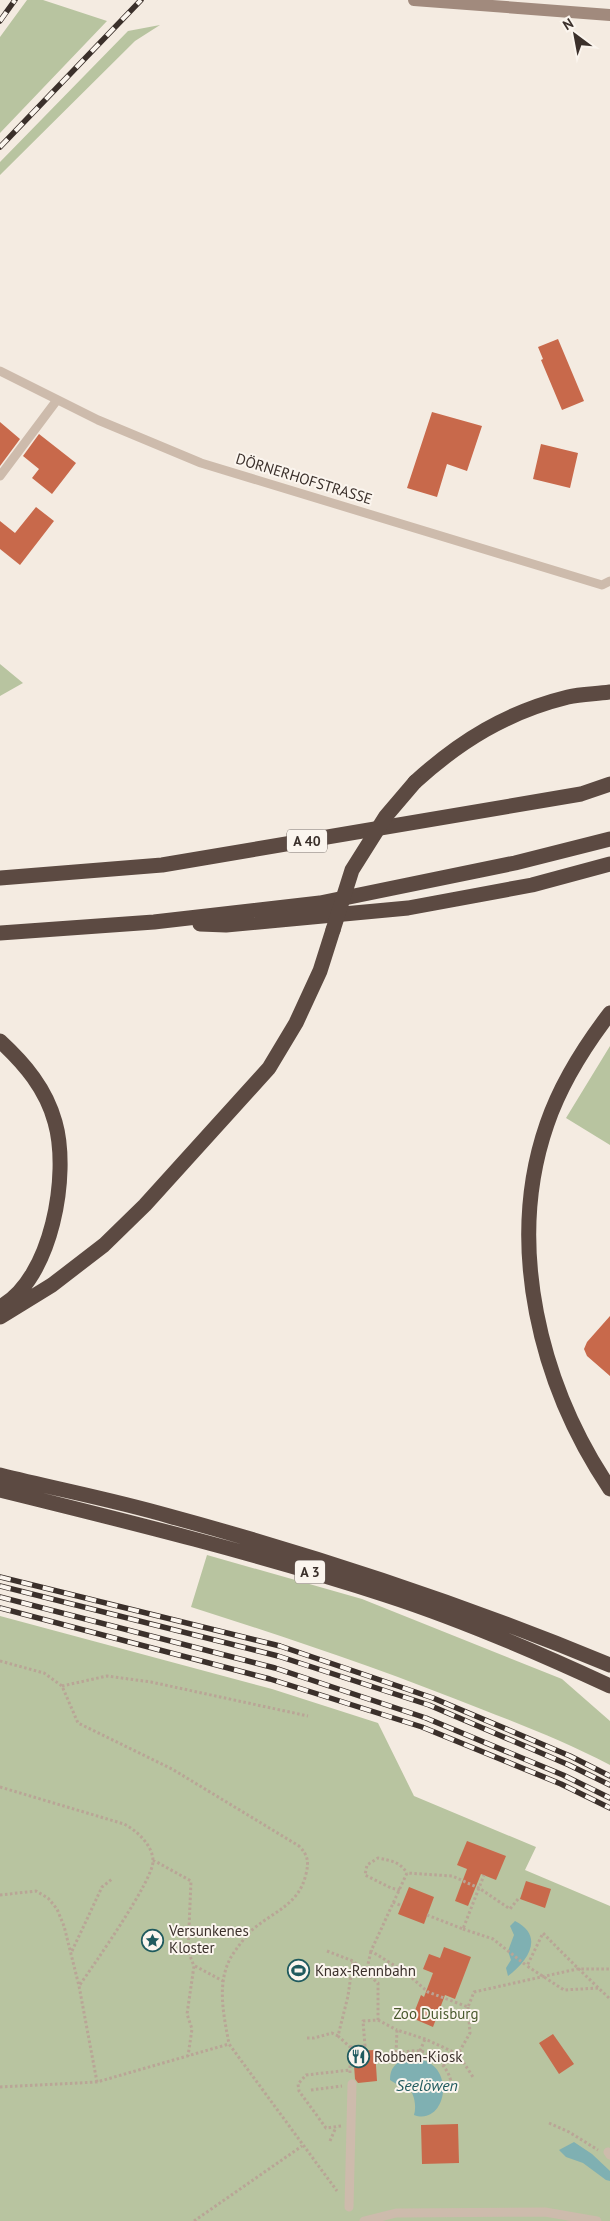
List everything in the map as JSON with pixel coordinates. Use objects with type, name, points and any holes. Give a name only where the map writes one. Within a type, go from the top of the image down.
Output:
[{"type":"highway","points":[[0,1317],[52,1286],[104,1245],[145,1205],[269,1068],[325,971],[333,930],[352,870],[386,816],[415,782],[443,757],[480,732],[525,711],[569,697],[610,692]]},
{"type":"highway","name":"A 40","points":[[0,878],[162,865],[581,794],[610,784]]},
{"type":"highway","points":[[0,933],[154,922],[320,903],[515,863],[610,839]]},
{"type":"highway","points":[[154,922],[226,925],[408,908],[532,885],[610,864]]},
{"type":"highway","points":[[610,1013],[572,1068],[547,1123],[534,1170],[528,1215],[528,1240],[535,1303],[554,1378],[584,1447],[610,1489]]},
{"type":"highway","points":[[0,1041],[31,1073],[40,1086],[56,1123],[59,1151],[56,1203],[45,1249],[34,1273],[22,1289],[0,1307]]},
{"type":"highway","name":"A 3","points":[[0,1475],[168,1515],[373,1576],[513,1625],[610,1665]]},
{"type":"highway","name":"A 3","points":[[0,1490],[156,1528],[387,1595],[504,1638],[610,1686]]},
{"type":"main road","points":[[414,0],[610,15]]},
{"type":"lane","name":"DÖRNERHOFSTRASSE","points":[[0,371],[98,420],[201,463],[602,585],[610,581]]},
{"type":"lane","points":[[0,476],[58,400]]},
{"type":"lane","points":[[349,2207],[352,2084]]},
{"type":"lane","points":[[364,2221],[396,2214],[545,2212],[597,2221]]},
{"type":"path","points":[[0,1661],[44,1673],[62,1686],[78,1723],[172,1769],[306,1852],[309,1863],[303,1886],[296,1898],[251,1931],[230,1958],[223,1981],[222,2004],[229,2044],[302,2146],[349,2207]]},
{"type":"path","points":[[62,1686],[107,1676],[151,1682],[308,1716]]},
{"type":"path","points":[[0,1788],[124,1824],[135,1830],[149,1848],[155,1861],[191,1881],[188,1951],[194,1966],[187,2014],[192,2029],[188,2056]]},
{"type":"path","points":[[400,1890],[391,1888],[365,1875],[367,1865],[378,1858],[391,1860],[401,1863],[408,1873]]},
{"type":"path","points":[[79,1986],[123,1920],[152,1870],[155,1861]]},
{"type":"path","points":[[408,1873],[452,1876],[479,1888],[510,1909],[518,1899]]},
{"type":"path","points":[[366,1973],[371,1951],[408,1873]]},
{"type":"path","points":[[463,1929],[484,1875]]},
{"type":"path","points":[[72,1952],[102,1887],[112,1879]]},
{"type":"path","points":[[0,1895],[36,1891],[48,1898],[56,1908],[72,1952],[97,2082]]},
{"type":"path","points":[[393,1902],[402,1906]]},
{"type":"path","points":[[427,1915],[493,1939],[543,1978],[564,1990],[598,1988]]},
{"type":"path","points":[[527,1966],[543,1933],[610,1999]]},
{"type":"path","points":[[327,1951],[353,1961],[378,1983],[378,2020]]},
{"type":"path","points":[[371,1951],[405,1972],[428,1992],[468,2007]]},
{"type":"path","points":[[338,2036],[348,1996],[353,1961]]},
{"type":"path","points":[[194,1966],[223,1981]]},
{"type":"path","points":[[443,2066],[458,2054],[470,2033],[468,2007],[474,1992],[543,1978],[577,1968],[610,1969]]},
{"type":"path","points":[[307,2038],[332,2033],[350,2047],[365,2046],[364,2022],[378,2020],[397,2030],[426,2039],[458,2054],[473,2077]]},
{"type":"path","points":[[397,2030],[396,2054],[420,2051],[432,2056],[443,2066],[448,2074],[450,2088]]},
{"type":"path","points":[[420,2051],[426,2039]]},
{"type":"path","points":[[0,2087],[97,2082],[229,2044]]},
{"type":"path","points":[[311,2090],[352,2084],[350,2047]]},
{"type":"path","points":[[350,2070],[306,2075],[298,2084],[299,2090],[326,2128],[351,2125]]},
{"type":"path","points":[[549,2123],[569,2132],[599,2151],[609,2154]]},
{"type":"path","points":[[330,2141],[336,2126]]},
{"type":"path","points":[[194,2221],[302,2146]]},
{"type":"green space","points":[[27,0],[43,0],[107,21],[0,133],[0,37]]},
{"type":"green space","points":[[160,25],[135,41],[0,175],[0,162],[128,31]]},
{"type":"green space","points":[[0,664],[23,683],[0,696]]},
{"type":"green space","points":[[610,1046],[610,1145],[566,1118]]},
{"type":"green space","points":[[207,1555],[362,1599],[562,1679],[610,1721],[610,1765],[546,1735],[409,1681],[191,1607]]},
{"type":"green space","name":"Zoo Duisburg","points":[[0,1616],[272,1689],[378,1723],[414,1796],[536,1847],[525,1870],[610,1906],[610,2221],[0,2221]]},
{"type":"water","points":[[515,1921],[524,1927],[531,1941],[527,1956],[508,1976],[506,1968],[511,1960],[508,1951],[514,1935],[510,1926]]},
{"type":"water","name":"Seelöwen","points":[[407,2058],[424,2060],[435,2067],[441,2078],[443,2090],[441,2102],[435,2111],[426,2116],[414,2115],[414,2098],[404,2083],[398,2085],[390,2080],[394,2066]]},
{"type":"water","points":[[574,2142],[592,2154],[610,2171],[610,2181],[583,2163],[566,2157],[559,2150]]},
{"type":"building","points":[[558,339],[584,401],[562,410],[541,360],[543,359],[538,347]]},
{"type":"building","points":[[432,412],[482,426],[467,471],[447,464],[437,497],[407,488]]},
{"type":"building","points":[[0,422],[20,439],[0,466]]},
{"type":"building","points":[[39,434],[76,463],[52,494],[32,478],[39,469],[23,456]]},
{"type":"building","points":[[541,444],[578,453],[570,488],[533,479]]},
{"type":"building","points":[[36,507],[54,521],[20,565],[0,549],[0,521],[15,533]]},
{"type":"building","points":[[610,1316],[610,1376],[587,1356],[584,1349],[587,1342]]},
{"type":"building","points":[[467,1841],[506,1856],[496,1880],[481,1874],[468,1906],[455,1901],[467,1869],[457,1865]]},
{"type":"building","points":[[526,1881],[551,1889],[545,1908],[520,1899]]},
{"type":"building","points":[[409,1887],[434,1897],[424,1924],[398,1914]]},
{"type":"building","points":[[444,1947],[471,1957],[455,1999],[445,1995],[433,2027],[412,2018],[421,1995],[424,1997],[433,1973],[423,1969],[429,1954],[440,1958]]},
{"type":"building","points":[[553,2034],[574,2064],[559,2074],[539,2043]]},
{"type":"building","points":[[375,2050],[377,2081],[358,2083],[355,2079],[353,2051]]},
{"type":"building","points":[[458,2124],[459,2163],[422,2164],[421,2125]]},
{"type":"railway","points":[[0,21],[15,0]]},
{"type":"railway","points":[[0,147],[141,0]]},
{"type":"railway","points":[[0,1577],[280,1646],[433,1698],[570,1756],[610,1776]]},
{"type":"railway","points":[[0,1586],[278,1656],[429,1705],[569,1765],[610,1785]]},
{"type":"railway","points":[[0,1597],[275,1668],[426,1718],[563,1775],[610,1798]]},
{"type":"railway","points":[[0,1608],[270,1679],[422,1727],[561,1784],[610,1808]]},
{"type":"place","name":"Versunkenes Kloster","points":[[153,1940]]},
{"type":"place","name":"Knax-Rennbahn","points":[[299,1971]]},
{"type":"place","name":"Robben-Kiosk","points":[[358,2057]]}]
